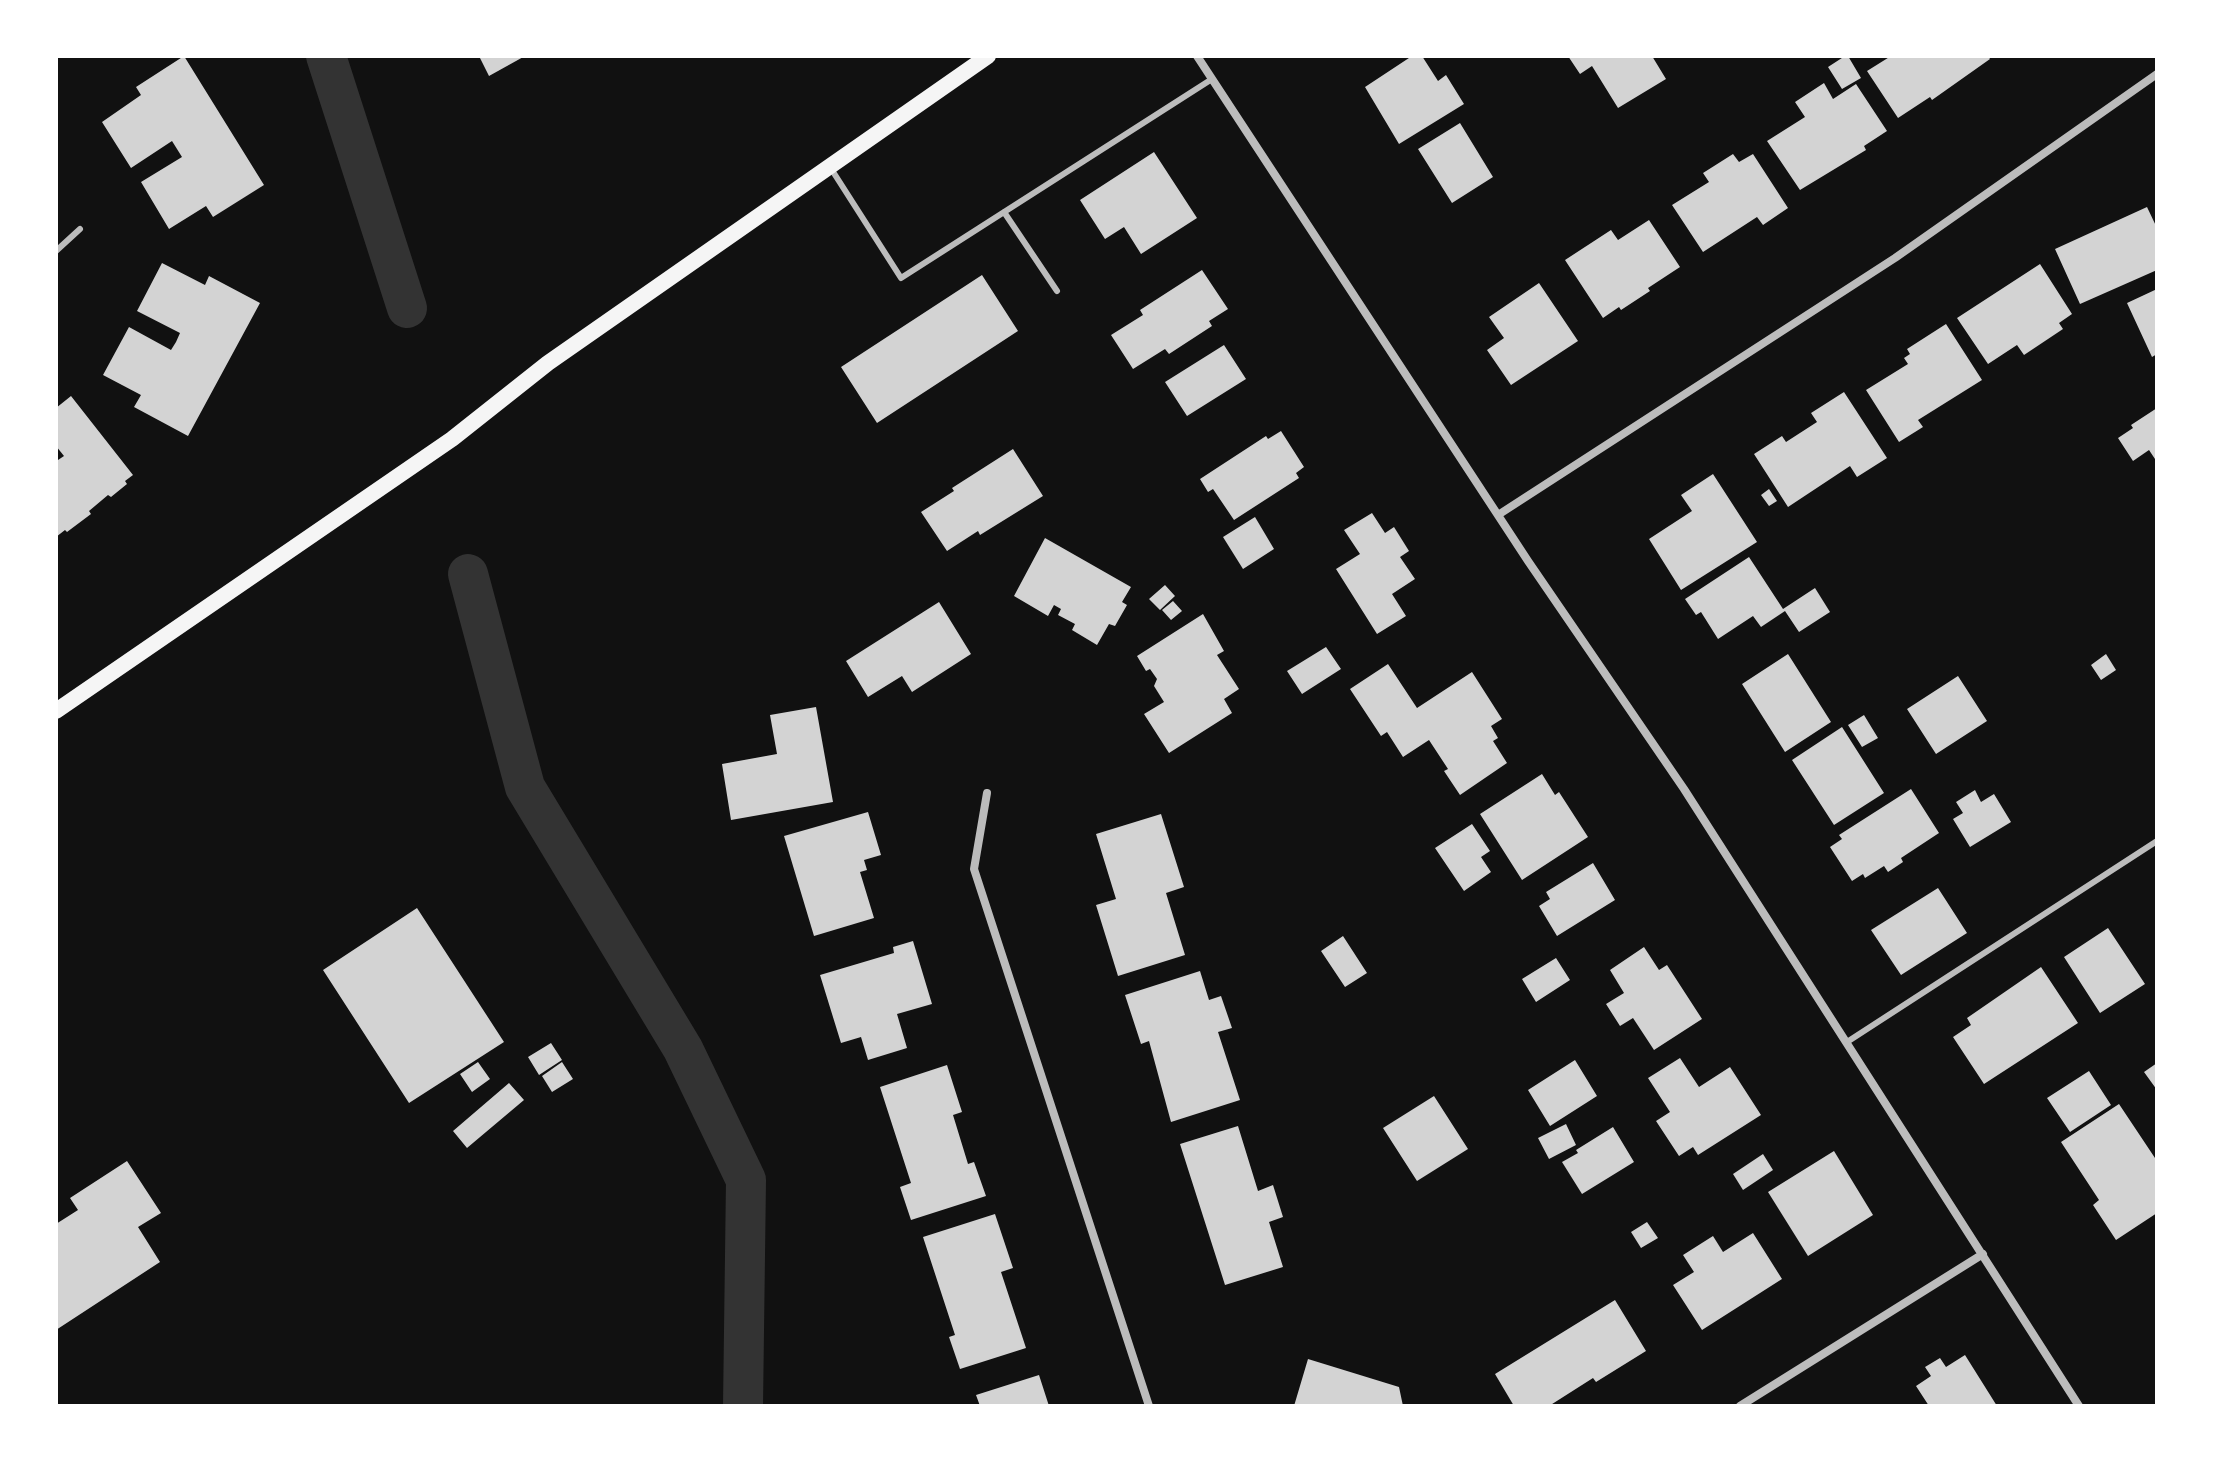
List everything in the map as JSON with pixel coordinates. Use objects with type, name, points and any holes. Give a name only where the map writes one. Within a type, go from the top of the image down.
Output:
[{"type":"main road","points":[[56,711],[452,439],[548,363],[988,56]]},
{"type":"street","points":[[1197,56],[1498,515],[1684,789],[2079,1406]]},
{"type":"street","points":[[1498,515],[1895,258],[2157,74]]},
{"type":"street","points":[[987,793],[974,869],[1149,1406]]},
{"type":"street","points":[[1740,1406],[1983,1254]]},
{"type":"lane","points":[[829,167],[901,278],[1212,79]]},
{"type":"lane","points":[[1004,212],[1057,291]]},
{"type":"lane","points":[[56,251],[80,229]]},
{"type":"lane","points":[[1847,1042],[2157,841]]},
{"type":"building","points":[[184,56],[264,185],[213,217],[206,206],[169,229],[141,182],[182,157],[172,141],[131,168],[102,122],[141,95],[136,87]]},
{"type":"building","points":[[479,56],[525,56],[489,76]]},
{"type":"building","points":[[1412,56],[1422,56],[1438,81],[1446,75],[1464,104],[1399,144],[1365,87]]},
{"type":"building","points":[[1568,56],[1652,56],[1666,79],[1618,108],[1592,66],[1580,74]]},
{"type":"building","points":[[1848,56],[1861,78],[1842,89],[1828,67]]},
{"type":"building","points":[[1891,56],[1988,56],[1990,59],[1932,100],[1930,97],[1898,118],[1867,71]]},
{"type":"building","points":[[1824,83],[1833,99],[1856,84],[1887,131],[1864,146],[1866,150],[1800,190],[1767,141],[1805,117],[1795,102]]},
{"type":"building","points":[[1460,123],[1493,177],[1452,203],[1418,149]]},
{"type":"building","points":[[1154,152],[1197,218],[1141,254],[1124,227],[1105,239],[1080,200]]},
{"type":"building","points":[[1733,154],[1739,162],[1753,154],[1788,208],[1763,225],[1757,217],[1703,252],[1672,205],[1709,182],[1703,173]]},
{"type":"building","points":[[2147,207],[2157,228],[2157,270],[2080,304],[2055,249]]},
{"type":"building","points":[[1649,220],[1680,267],[1648,288],[1650,291],[1603,318],[1565,260],[1611,230],[1618,240]]},
{"type":"building","points":[[162,263],[205,285],[209,276],[260,303],[188,436],[134,407],[141,395],[103,375],[129,327],[171,350],[176,342],[180,333],[137,311]]},
{"type":"building","points":[[2040,264],[2072,314],[2059,323],[2063,329],[2024,355],[2017,345],[1988,364],[1957,318]]},
{"type":"building","points":[[1202,270],[1228,309],[1209,321],[1212,326],[1169,354],[1165,349],[1133,369],[1111,335],[1143,315],[1140,310]]},
{"type":"building","points":[[982,275],[1018,331],[877,423],[841,367]]},
{"type":"building","points":[[1539,283],[1578,341],[1511,385],[1487,350],[1504,338],[1489,317]]},
{"type":"building","points":[[2157,289],[2157,354],[2152,357],[2127,303]]},
{"type":"building","points":[[1946,324],[1982,380],[1918,420],[1923,427],[1899,442],[1866,390],[1908,364],[1904,358],[1910,354],[1907,349]]},
{"type":"building","points":[[1224,345],[1246,379],[1187,416],[1165,382]]},
{"type":"building","points":[[1844,392],[1887,458],[1857,477],[1850,466],[1788,507],[1754,454],[1782,436],[1786,442],[1817,422],[1811,413]]},
{"type":"building","points":[[71,396],[133,475],[125,481],[127,484],[89,511],[91,514],[56,537],[56,457],[58,460],[64,456],[56,446],[56,408]]},
{"type":"building","points":[[2157,408],[2157,462],[2149,450],[2133,461],[2118,438]]},
{"type":"building","points":[[1281,431],[1304,467],[1296,473],[1299,478],[1234,520],[1213,489],[1208,492],[1200,479],[1266,436],[1268,439]]},
{"type":"building","points":[[1013,449],[1043,496],[980,535],[978,531],[947,551],[921,512]]},
{"type":"building","points":[[1713,474],[1757,542],[1681,590],[1649,539],[1692,511],[1681,495]]},
{"type":"building","points":[[1769,489],[1777,501],[1769,506],[1761,495]]},
{"type":"building","points":[[1372,513],[1385,533],[1394,527],[1409,551],[1400,557],[1415,579],[1392,594],[1406,616],[1377,634],[1336,569],[1360,554],[1344,530]]},
{"type":"building","points":[[1255,517],[1274,549],[1243,569],[1223,537]]},
{"type":"building","points":[[1045,538],[1131,587],[1122,602],[1127,605],[1115,626],[1109,624],[1097,645],[1072,630],[1075,624],[1058,615],[1061,609],[1054,605],[1048,616],[1014,596]]},
{"type":"building","points":[[1749,557],[1783,609],[1815,588],[1830,612],[1799,632],[1785,611],[1761,627],[1753,616],[1718,639],[1701,612],[1696,615],[1685,599]]},
{"type":"building","points":[[1165,585],[1175,596],[1160,610],[1149,599]]},
{"type":"building","points":[[1173,601],[1182,611],[1171,620],[1162,610]]},
{"type":"building","points":[[939,602],[971,654],[912,692],[902,676],[868,697],[846,661]]},
{"type":"building","points":[[1203,614],[1224,651],[1217,655],[1239,689],[1224,699],[1232,713],[1169,753],[1144,714],[1164,702],[1154,686],[1157,679],[1150,669],[1146,671],[1137,656]]},
{"type":"building","points":[[1326,647],[1341,669],[1302,694],[1287,671]]},
{"type":"building","points":[[1788,654],[1831,722],[1785,752],[1742,684]]},
{"type":"building","points":[[2106,654],[2116,670],[2101,680],[2091,665]]},
{"type":"building","points":[[1388,664],[1417,708],[1472,672],[1502,719],[1491,726],[1498,738],[1493,741],[1507,763],[1460,795],[1429,740],[1403,757],[1387,732],[1381,736],[1350,689]]},
{"type":"building","points":[[1958,676],[1987,721],[1936,754],[1907,709]]},
{"type":"building","points":[[816,707],[833,802],[731,820],[722,764],[777,754],[770,715]]},
{"type":"building","points":[[1864,715],[1878,738],[1862,747],[1848,725]]},
{"type":"building","points":[[1842,727],[1884,793],[1834,825],[1792,760]]},
{"type":"building","points":[[1542,774],[1555,795],[1559,792],[1588,837],[1522,880],[1480,814]]},
{"type":"building","points":[[1911,789],[1939,833],[1901,858],[1903,862],[1888,872],[1884,866],[1865,878],[1863,874],[1852,881],[1830,847],[1842,839],[1839,835]]},
{"type":"building","points":[[1975,790],[1981,802],[1994,794],[2011,822],[1970,847],[1953,819],[1963,813],[1956,802]]},
{"type":"building","points":[[868,812],[881,855],[864,860],[867,870],[860,872],[874,918],[814,936],[784,836]]},
{"type":"building","points":[[1161,814],[1184,887],[1166,893],[1185,955],[1118,976],[1096,905],[1116,899],[1096,834]]},
{"type":"building","points":[[1472,824],[1490,851],[1481,857],[1491,872],[1464,891],[1435,848]]},
{"type":"building","points":[[1593,863],[1615,900],[1557,936],[1539,906],[1550,899],[1546,892]]},
{"type":"building","points":[[1938,888],[1967,933],[1901,975],[1871,930]]},
{"type":"building","points":[[417,908],[504,1042],[409,1103],[323,970]]},
{"type":"building","points":[[2108,928],[2145,984],[2100,1013],[2064,957]]},
{"type":"building","points":[[1343,936],[1367,973],[1345,987],[1321,951]]},
{"type":"building","points":[[913,941],[932,1004],[897,1014],[907,1048],[868,1060],[861,1037],[841,1043],[820,975],[894,953],[893,947]]},
{"type":"building","points":[[1644,947],[1659,970],[1667,965],[1702,1019],[1654,1050],[1633,1018],[1620,1026],[1606,1004],[1624,993],[1610,970]]},
{"type":"building","points":[[1556,958],[1570,980],[1536,1002],[1522,979]]},
{"type":"building","points":[[2041,967],[2078,1023],[1984,1084],[1953,1037],[1971,1025],[1967,1018]]},
{"type":"building","points":[[1200,971],[1209,1000],[1221,996],[1232,1028],[1218,1032],[1240,1100],[1171,1122],[1149,1041],[1141,1044],[1125,995]]},
{"type":"building","points":[[551,1043],[562,1060],[539,1075],[528,1057]]},
{"type":"building","points":[[1680,1058],[1699,1087],[1730,1067],[1761,1115],[1698,1155],[1693,1147],[1679,1156],[1656,1121],[1670,1112],[1648,1078]]},
{"type":"building","points":[[1575,1060],[1597,1096],[1550,1126],[1528,1090]]},
{"type":"building","points":[[478,1062],[490,1079],[472,1092],[460,1074]]},
{"type":"building","points":[[562,1062],[573,1079],[552,1092],[542,1076]]},
{"type":"building","points":[[2157,1063],[2157,1090],[2144,1072]]},
{"type":"building","points":[[947,1065],[962,1112],[953,1115],[968,1164],[974,1162],[986,1196],[911,1220],[900,1187],[911,1183],[880,1087]]},
{"type":"building","points":[[2089,1071],[2111,1105],[2070,1132],[2047,1098]]},
{"type":"building","points":[[509,1083],[524,1100],[467,1148],[453,1131]]},
{"type":"building","points":[[1434,1096],[1468,1149],[1417,1181],[1383,1128]]},
{"type":"building","points":[[2119,1104],[2157,1161],[2157,1213],[2116,1240],[2093,1205],[2099,1200],[2061,1142]]},
{"type":"building","points":[[1566,1124],[1576,1145],[1549,1159],[1538,1138]]},
{"type":"building","points":[[1238,1126],[1258,1191],[1273,1185],[1283,1217],[1269,1222],[1283,1267],[1225,1285],[1180,1144]]},
{"type":"building","points":[[1613,1127],[1634,1162],[1582,1194],[1562,1162]]},
{"type":"building","points":[[1834,1151],[1873,1215],[1808,1256],[1768,1192]]},
{"type":"building","points":[[1763,1154],[1773,1170],[1743,1190],[1733,1174]]},
{"type":"building","points":[[127,1161],[161,1213],[138,1227],[160,1262],[56,1330],[56,1224],[78,1210],[70,1198]]},
{"type":"building","points":[[995,1214],[1013,1268],[1001,1272],[1026,1348],[960,1369],[949,1337],[955,1335],[923,1237]]},
{"type":"building","points":[[1647,1222],[1658,1238],[1641,1248],[1631,1232]]},
{"type":"building","points":[[1753,1233],[1782,1279],[1702,1330],[1673,1285],[1694,1272],[1683,1255],[1713,1236],[1723,1252]]},
{"type":"building","points":[[1615,1300],[1646,1351],[1596,1382],[1593,1378],[1549,1406],[1514,1406],[1495,1374]]},
{"type":"building","points":[[1965,1355],[1997,1406],[1929,1406],[1916,1386],[1931,1376],[1925,1367],[1940,1358],[1946,1367]]},
{"type":"building","points":[[1308,1359],[1399,1387],[1403,1406],[1294,1406]]},
{"type":"building","points":[[1039,1375],[1049,1406],[980,1406],[976,1395]]},
{"type":"waterway","points":[[326,56],[407,308]]},
{"type":"waterway","points":[[468,574],[525,787],[683,1049],[746,1180],[743,1406]]}]
